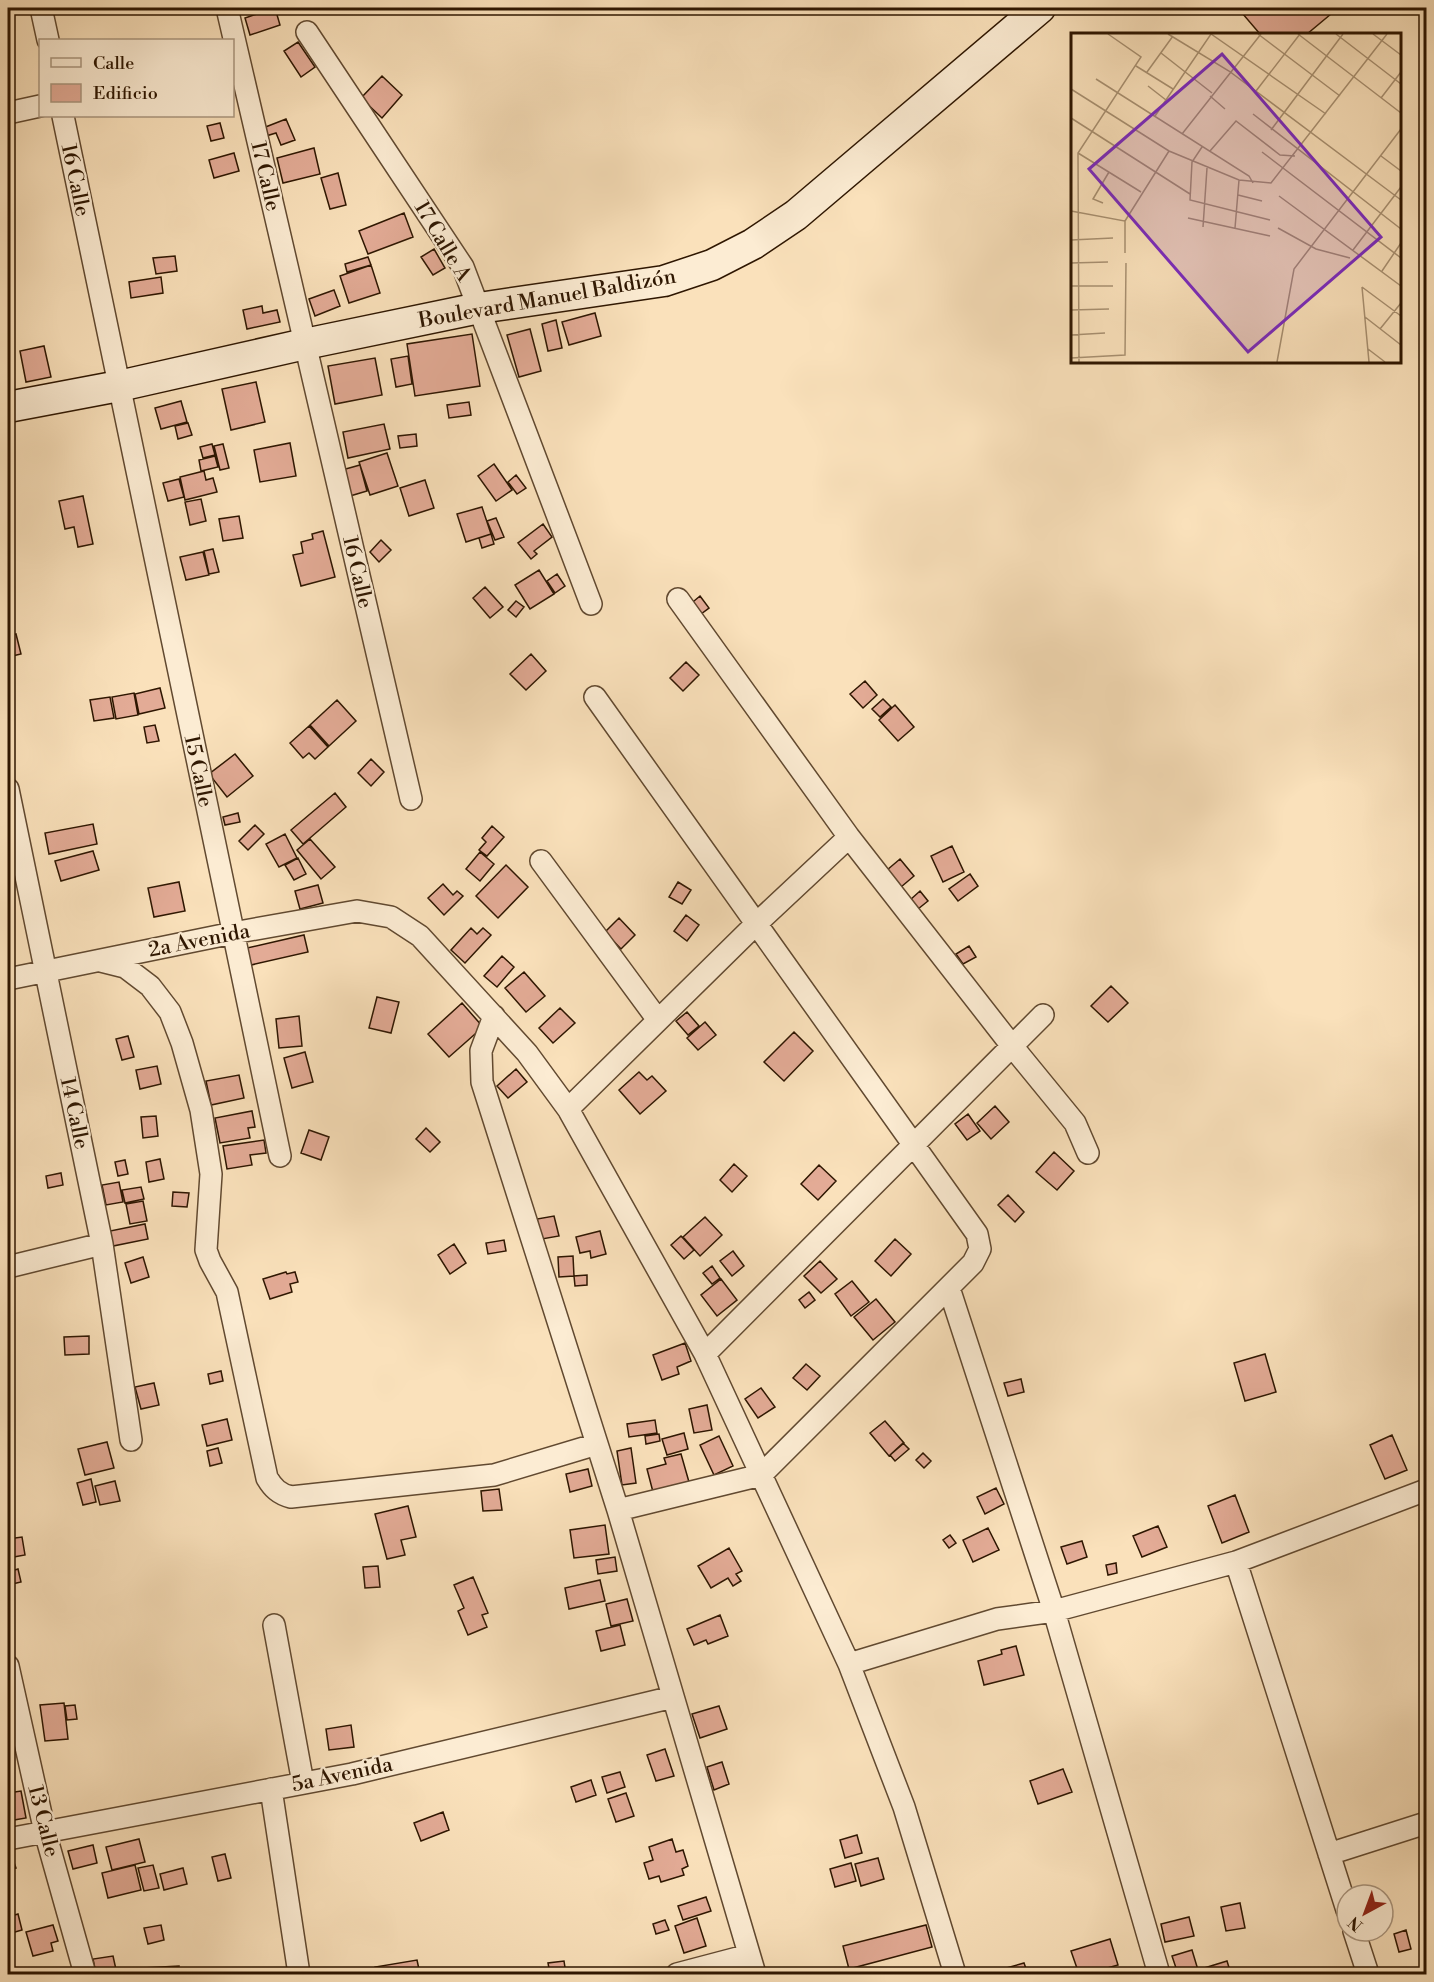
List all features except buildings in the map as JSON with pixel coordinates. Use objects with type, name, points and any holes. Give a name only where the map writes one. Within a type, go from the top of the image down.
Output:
[{"type":"main road","name":"Boulevard Manuel Baldizón","points":[[8,407],[119,386],[479,308],[664,281],[712,265],[753,244],[796,215],[1040,8]]},
{"type":"street","points":[[41,8],[48,39]]},
{"type":"street","name":"17 Calle","points":[[227,8],[232,39]]},
{"type":"street","name":"17 Calle A","points":[[307,32],[463,267],[591,604]]},
{"type":"street","name":"17 Calle","points":[[234,49],[305,344]]},
{"type":"street","points":[[8,113],[39,106]]},
{"type":"street","name":"16 Calle","points":[[63,117],[119,386]]},
{"type":"street","name":"16 Calle","points":[[305,344],[411,799]]},
{"type":"street","name":"15 Calle","points":[[119,386],[280,1156]]},
{"type":"street","points":[[678,599],[849,837],[1075,1123],[1088,1153]]},
{"type":"street","points":[[595,697],[977,1234],[980,1249],[973,1263],[949,1288],[761,1475],[618,1510]]},
{"type":"street","name":"14 Calle","points":[[8,789],[102,1244],[131,1440]]},
{"type":"street","points":[[568,1109],[756,924],[849,837]]},
{"type":"street","points":[[541,861],[658,1020]]},
{"type":"street","name":"2a Avenida","points":[[8,979],[233,933],[357,911],[391,917],[420,936],[494,1016]]},
{"type":"street","points":[[97,960],[125,967],[150,986],[170,1012],[182,1043],[201,1110],[211,1174],[206,1250],[227,1292],[267,1478],[281,1495],[291,1497],[494,1474],[597,1444]]},
{"type":"street","points":[[705,1354],[1043,1015]]},
{"type":"street","points":[[677,1974],[752,1965],[618,1510],[482,1082],[481,1051],[494,1016],[527,1053],[568,1109],[705,1354],[849,1664],[904,1807],[955,1974]]},
{"type":"street","points":[[8,1267],[102,1244]]},
{"type":"street","points":[[949,1288],[1054,1611],[1159,1974]]},
{"type":"street","points":[[849,1664],[997,1618],[1054,1611],[1236,1562],[1426,1490]]},
{"type":"street","points":[[1236,1562],[1338,1883]]},
{"type":"street","points":[[273,1625],[303,1783]]},
{"type":"street","name":"13 Calle","points":[[8,1666],[45,1832],[85,1974]]},
{"type":"street","name":"5a Avenida","points":[[8,1839],[352,1774],[673,1697]]},
{"type":"street","points":[[272,1789],[299,1974]]},
{"type":"street","points":[[1329,1854],[1426,1823]]},
{"type":"street","points":[[1358,1943],[1368,1974]]}]
